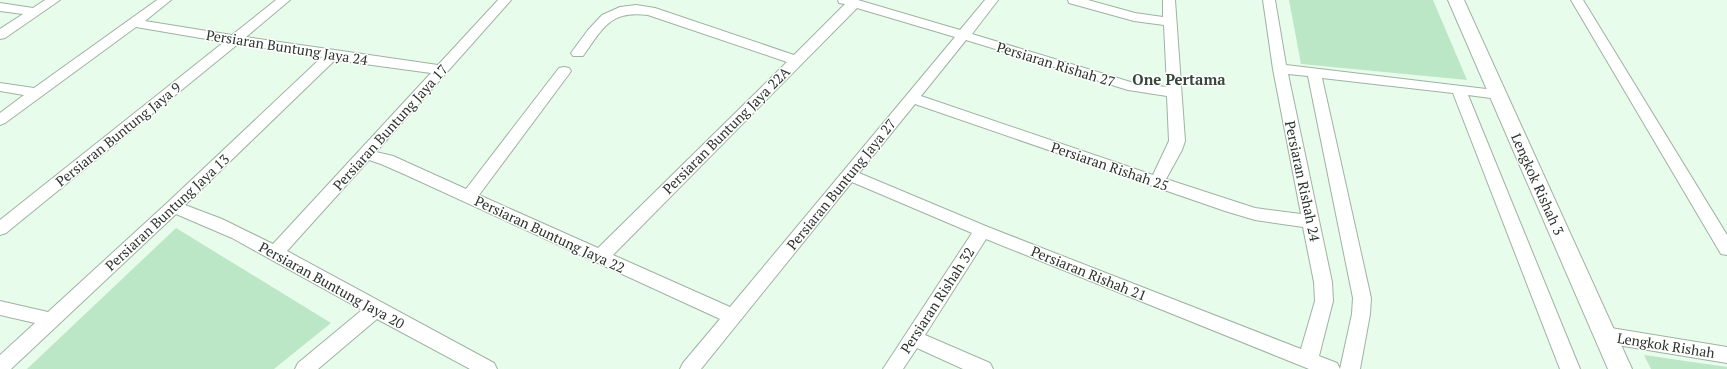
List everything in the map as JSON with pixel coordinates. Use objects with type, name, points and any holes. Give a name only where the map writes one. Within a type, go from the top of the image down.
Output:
[{"type":"street","points":[[0,35],[54,0]]},
{"type":"street","points":[[0,120],[165,0]]},
{"type":"street","name":"Persiaran Buntung Jaya 9","points":[[0,228],[284,0]]},
{"type":"street","name":"Persiaran Buntung Jaya 17","points":[[275,253],[505,0]]},
{"type":"street","name":"Persiaran Buntung Jaya 27","points":[[690,369],[992,0]]},
{"type":"street","points":[[1074,0],[1138,18],[1170,22]]},
{"type":"street","points":[[1157,182],[1174,150],[1177,141],[1169,0]]},
{"type":"street","name":"Persiaran Rishah 24","points":[[1269,0],[1280,70],[1324,282],[1324,301],[1308,360]]},
{"type":"street","name":"Lengkok Rishah 3","points":[[1456,0],[1620,369]]},
{"type":"street","points":[[1577,0],[1727,249]]},
{"type":"street","name":"Persiaran Rishah 27","points":[[848,2],[1133,87],[1174,94]]},
{"type":"street","name":"Persiaran Buntung Jaya 22A","points":[[600,257],[796,60],[848,2]]},
{"type":"street","points":[[0,7],[35,12]]},
{"type":"street","points":[[578,53],[603,20],[611,14],[624,9],[637,8],[796,60]]},
{"type":"street","name":"Persiaran Buntung Jaya 24","points":[[134,23],[332,55],[440,70]]},
{"type":"street","name":"Persiaran Buntung Jaya 13","points":[[0,367],[173,207],[332,55]]},
{"type":"street","points":[[1280,70],[1498,94]]},
{"type":"street","points":[[469,197],[564,71]]},
{"type":"street","points":[[1314,73],[1362,298],[1361,314],[1350,369]]},
{"type":"street","points":[[0,87],[37,93]]},
{"type":"street","points":[[1459,90],[1570,369]]},
{"type":"street","name":"Persiaran Rishah 25","points":[[912,98],[1255,214],[1312,222]]},
{"type":"street","name":"Persiaran Buntung Jaya 22","points":[[366,154],[387,160],[733,317]]},
{"type":"street","name":"Persiaran Rishah 21","points":[[849,175],[982,231],[1330,369]]},
{"type":"street","name":"Persiaran Buntung Jaya 20","points":[[173,207],[190,212],[224,227],[275,253],[487,369]]},
{"type":"street","name":"Persiaran Rishah 32","points":[[892,369],[982,231]]},
{"type":"street","points":[[0,308],[50,320]]},
{"type":"street","points":[[305,369],[376,309]]},
{"type":"street","name":"Lengkok Rishah","points":[[1605,335],[1727,355]]},
{"type":"street","points":[[913,338],[983,369]]},
{"type":"green space","points":[[1289,0],[1433,0],[1467,80],[1301,64]]},
{"type":"green space","points":[[176,228],[331,323],[274,369],[27,369]]},
{"type":"green space","points":[[1644,355],[1727,367],[1727,369],[1651,369]]},
{"type":"district","name":"One Pertama","points":[[1179,79]]}]
